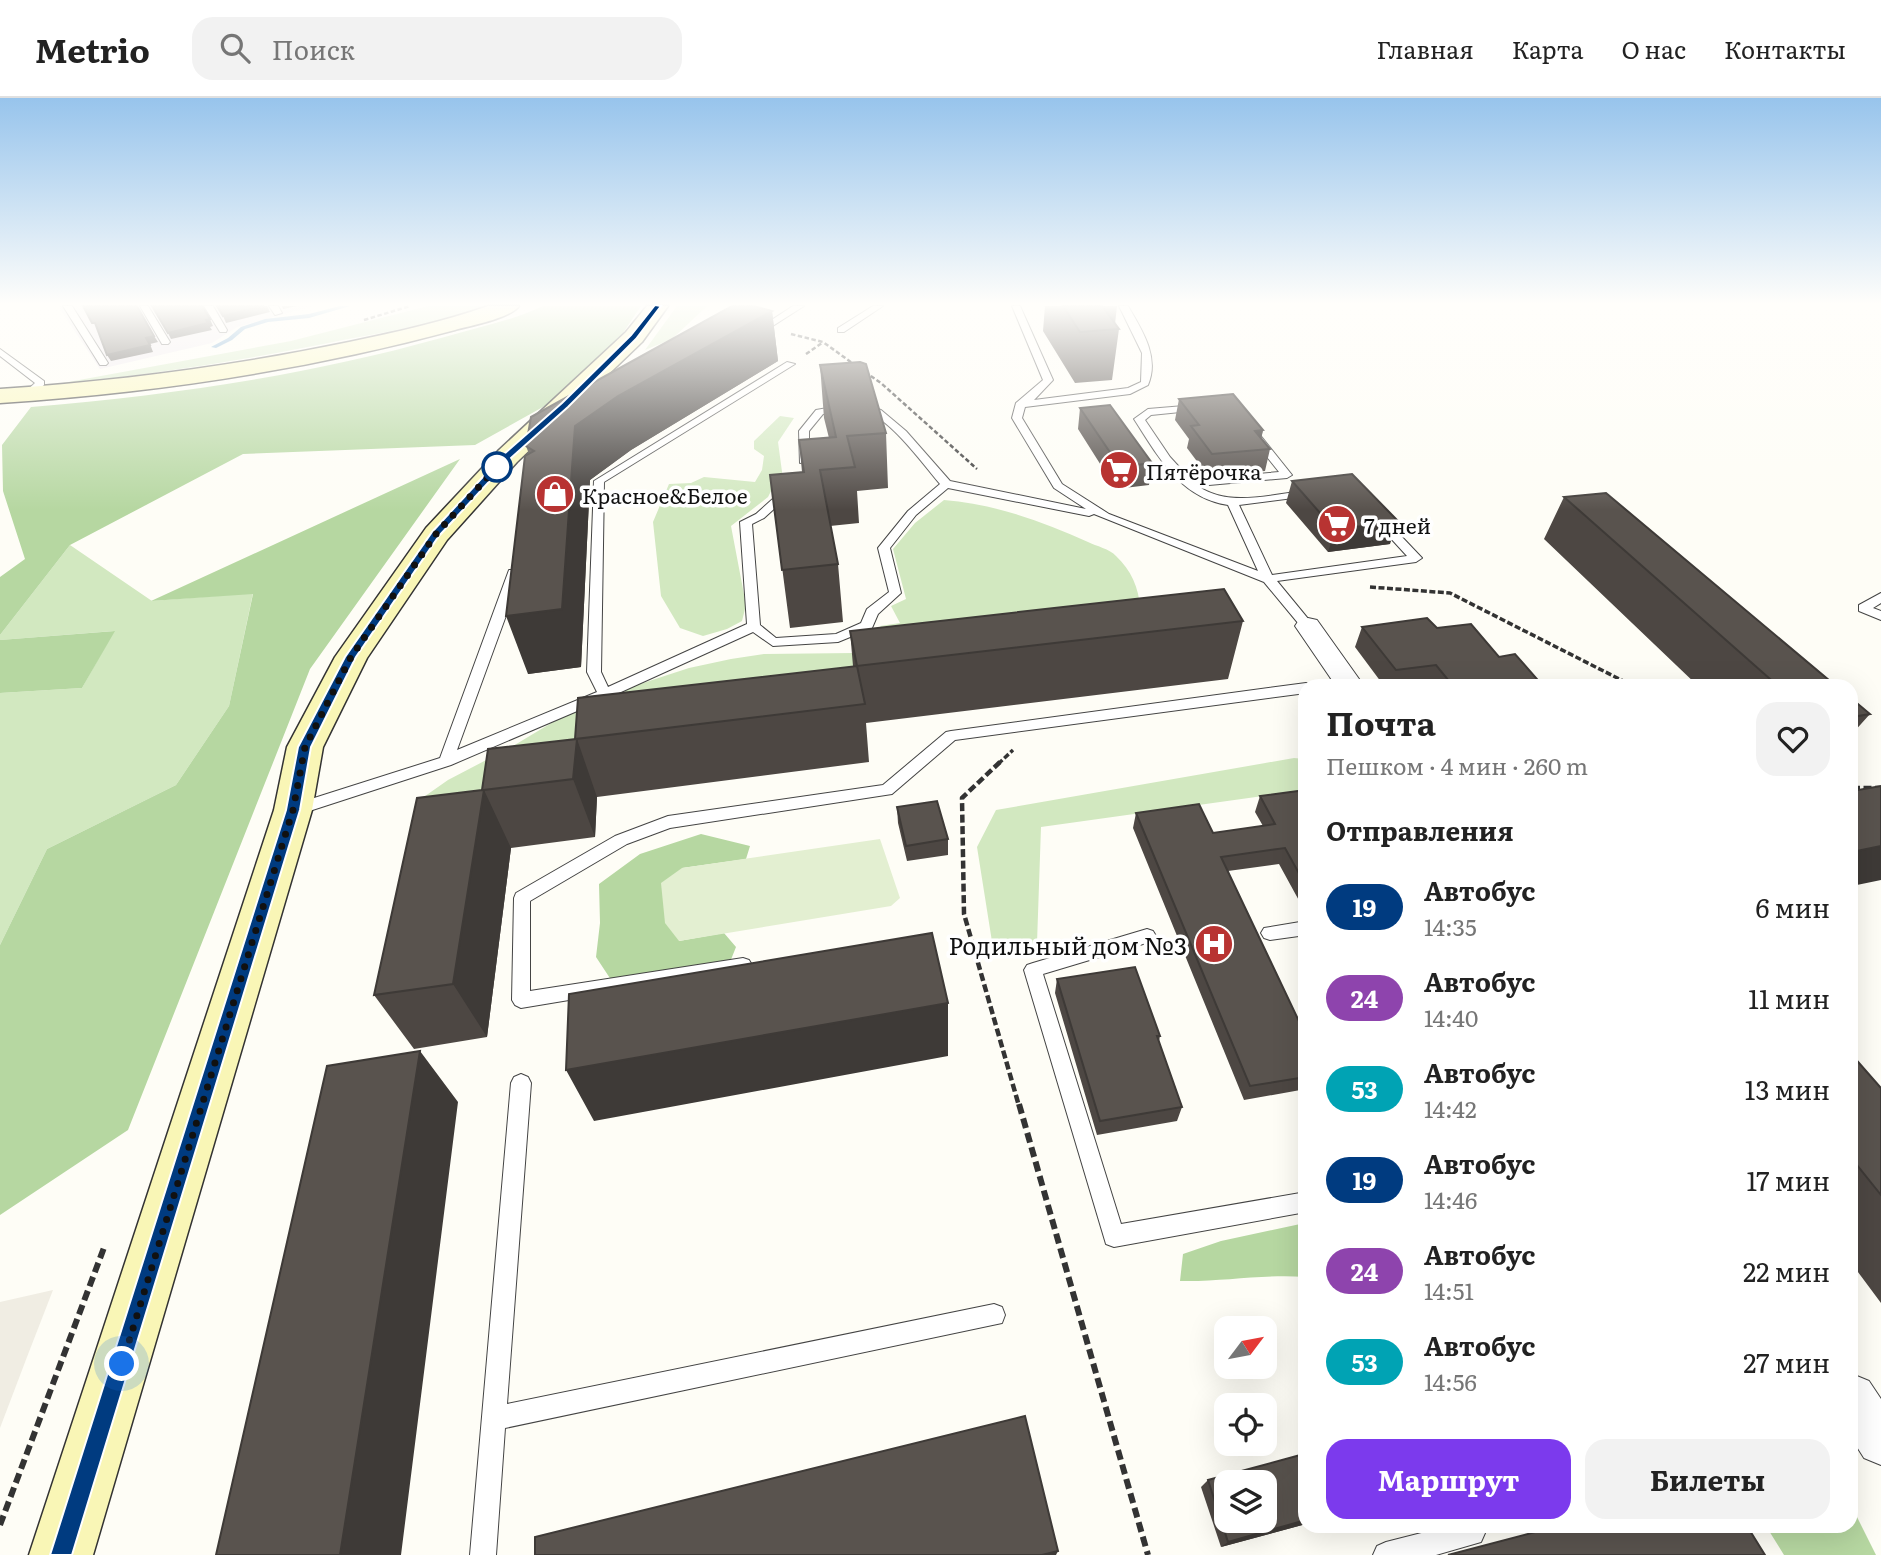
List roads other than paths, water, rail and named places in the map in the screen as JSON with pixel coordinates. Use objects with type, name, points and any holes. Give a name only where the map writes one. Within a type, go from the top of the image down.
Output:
[{"type":"street","points":[[0,396],[132,386],[209,374]]},
{"type":"street","points":[[61,1555],[293,810],[305,747],[351,657],[436,534],[508,456],[582,397],[602,374]]},
{"type":"street","points":[[1308,626],[1345,679]]},
{"type":"street","points":[[1858,1407],[1881,1441]]},
{"type":"lane","points":[[28,394],[41,383],[29,374]]},
{"type":"lane","points":[[605,694],[594,672],[593,502],[599,481],[774,374]]},
{"type":"lane","points":[[1045,374],[1048,380],[1020,405],[1017,418],[1058,486],[1105,516]]},
{"type":"lane","points":[[1020,405],[1130,391],[1145,383],[1149,374]]},
{"type":"lane","points":[[946,484],[912,513],[884,548],[895,593],[872,612],[867,625],[838,638],[773,642],[754,626],[746,522],[760,516],[800,479],[804,468],[804,432],[820,412],[856,406],[877,412],[902,433],[946,484],[1105,516],[1268,579],[1416,558],[1368,508]]},
{"type":"lane","points":[[1204,408],[1148,412],[1139,418],[1173,469],[1188,484],[1220,502],[1323,491]]},
{"type":"lane","points":[[1188,484],[1287,475],[1247,426]]},
{"type":"lane","points":[[1232,502],[1268,579],[1308,626]]},
{"type":"lane","points":[[446,761],[509,591],[515,563]]},
{"type":"lane","points":[[1881,597],[1864,608],[1881,616]]},
{"type":"lane","points":[[293,810],[446,761],[605,694],[754,626]]},
{"type":"lane","points":[[754,964],[521,1000],[522,898],[621,840],[668,822],[887,790],[951,736],[1298,689]]},
{"type":"lane","points":[[1270,933],[1298,929]]},
{"type":"lane","points":[[1147,936],[1033,970],[1114,1237],[1298,1203]]},
{"type":"lane","points":[[483,1555],[521,1083]]},
{"type":"lane","points":[[494,1419],[994,1315]]},
{"type":"lane","points":[[1386,1555],[1472,1533]]},
{"type":"place","name":"Пятёрочка","points":[[1119,470]]},
{"type":"place","name":"Красное&Белое","points":[[555,494]]},
{"type":"place","name":"7 дней","points":[[1337,524]]},
{"type":"place","name":"Родильный дом №3","points":[[1214,944]]}]
